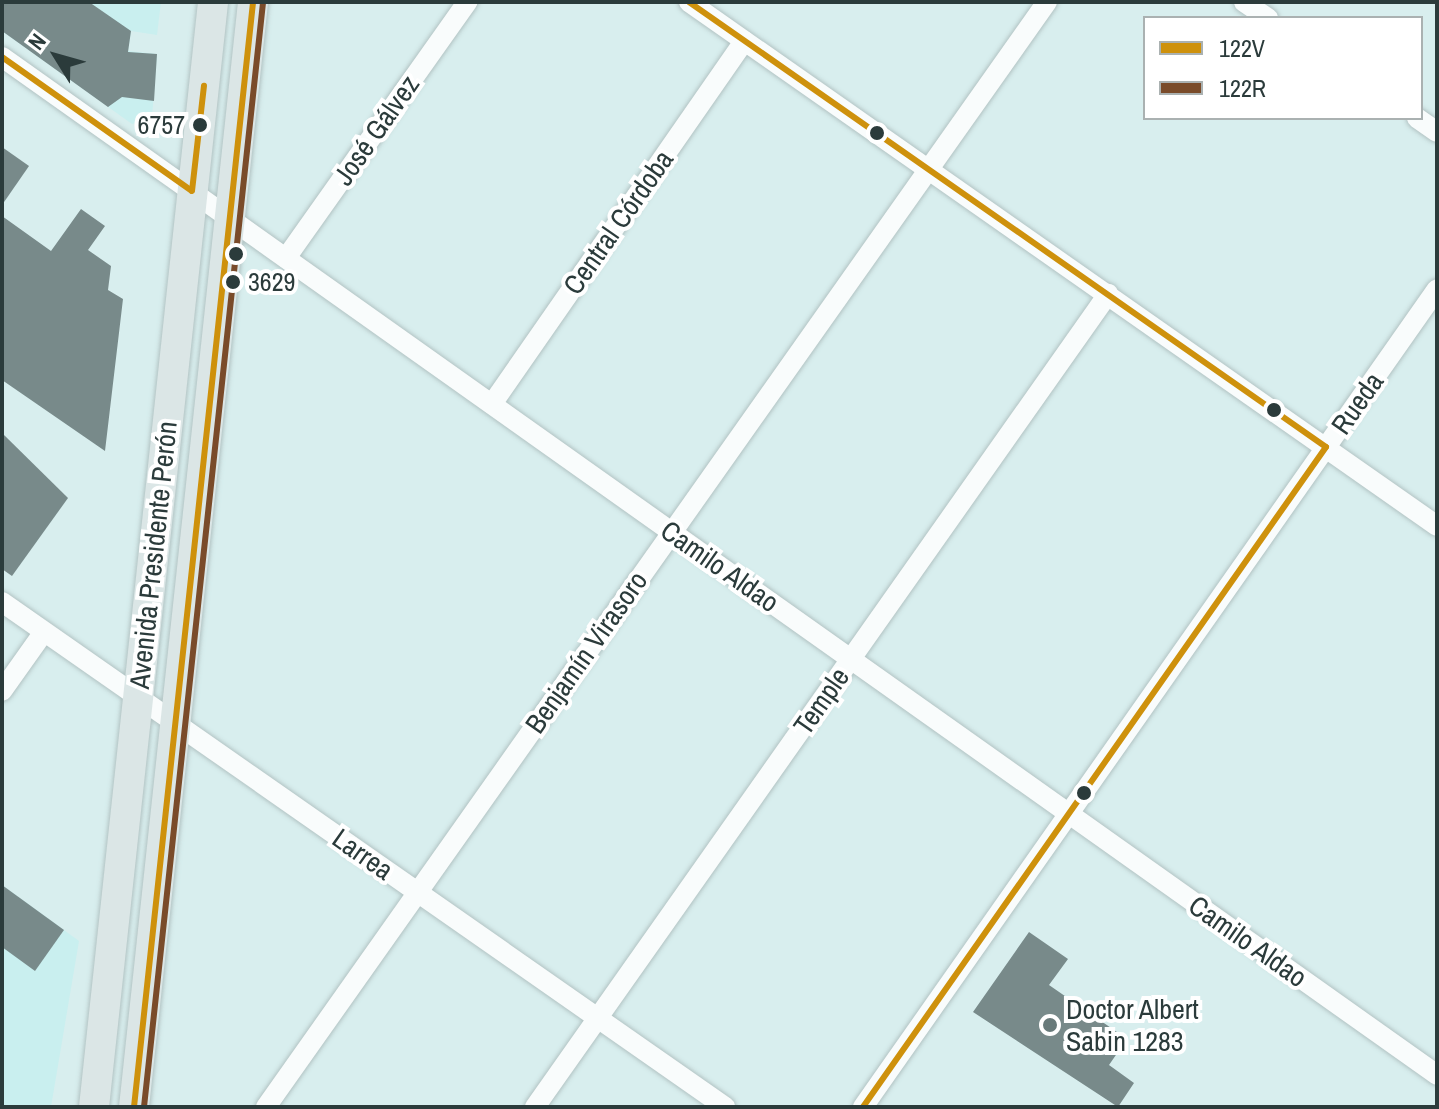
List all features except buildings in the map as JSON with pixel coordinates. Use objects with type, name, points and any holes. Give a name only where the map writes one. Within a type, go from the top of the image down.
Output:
[{"type":"main road","name":"Avenida Presidente Perón","points":[[94,1107],[213,2]]},
{"type":"main road","name":"Avenida Presidente Perón","points":[[134,1107],[253,2]]},
{"type":"street","name":"José Gálvez","points":[[286,258],[467,2]]},
{"type":"street","points":[[689,2],[1437,526]]},
{"type":"street","name":"Benjamín Virasoro","points":[[266,1107],[1047,2]]},
{"type":"street","points":[[1244,2],[1265,16]]},
{"type":"street","name":"Central Córdoba","points":[[492,404],[744,41]]},
{"type":"street","name":"Camilo Aldao","points":[[2,57],[1437,1075]]},
{"type":"street","points":[[1420,120],[1437,132]]},
{"type":"street","name":"Rueda","points":[[863,1107],[1437,289]]},
{"type":"street","name":"Temple","points":[[535,1107],[1108,294]]},
{"type":"street","name":"Larrea","points":[[2,602],[725,1107]]},
{"type":"street","points":[[2,691],[44,632]]},
{"type":"shaded area","points":[[2,2],[161,2],[157,35],[131,31],[128,51],[157,54],[152,117],[132,124],[2,31]]},
{"type":"shaded area","points":[[2,885],[79,941],[51,1107],[2,1107]]},
{"type":"transit line","name":"122V","points":[[134,1107],[253,2]]},
{"type":"transit line","name":"122V","points":[[689,2],[1326,447],[863,1107]]},
{"type":"transit line","name":"122R","points":[[144,1107],[263,3]]},
{"type":"transit line","name":"122V","points":[[2,57],[192,191],[204,86]]},
{"type":"place","name":"6757","points":[[200,125]]},
{"type":"place","name":"3629","points":[[233,282]]},
{"type":"place","name":"Doctor Albert Sabin 1283","points":[[1050,1025]]}]
